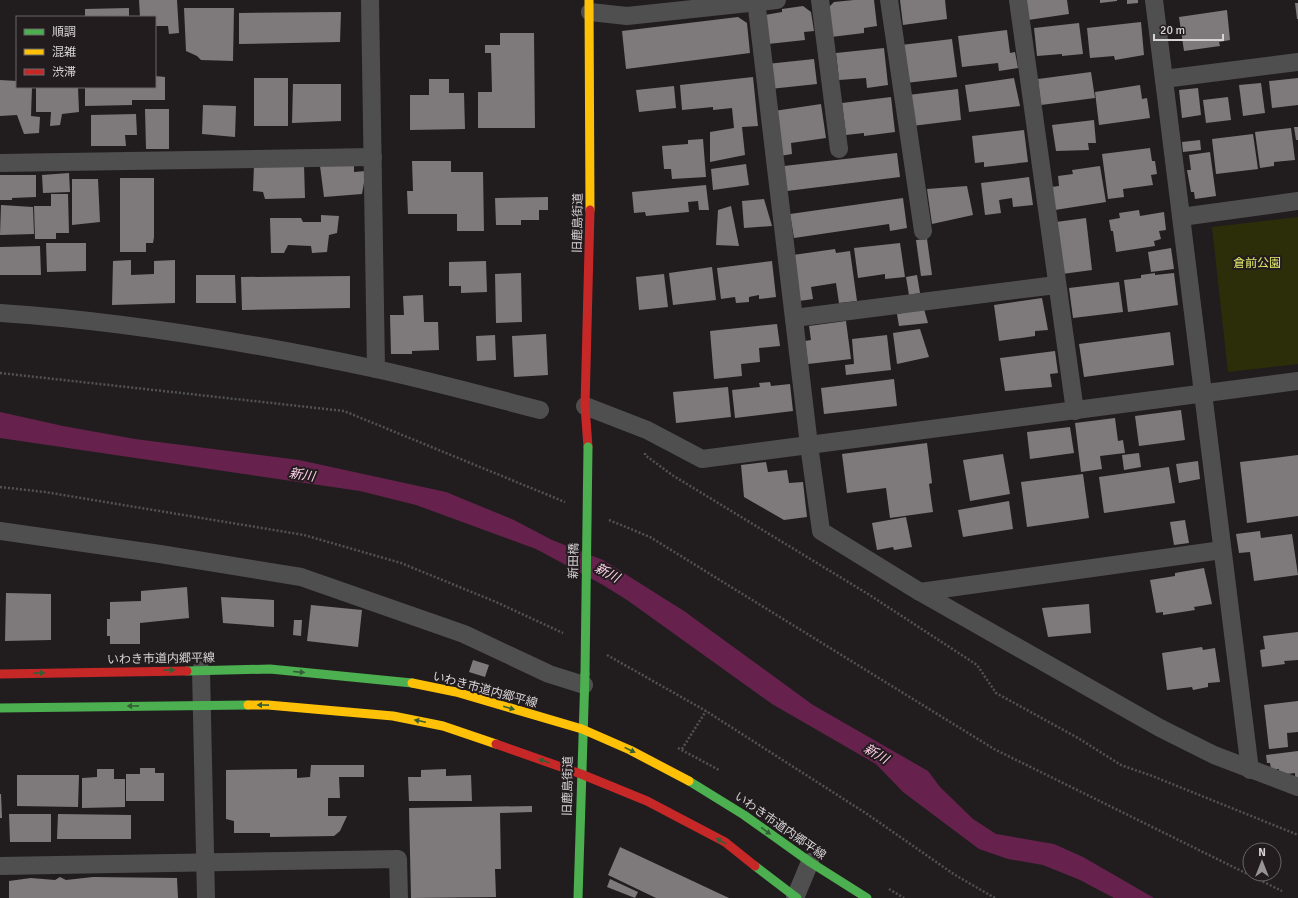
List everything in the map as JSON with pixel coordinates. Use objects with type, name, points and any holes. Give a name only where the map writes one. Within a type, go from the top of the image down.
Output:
[{"type":"street","points":[[370,0],[376,369]]},
{"type":"street","points":[[589,6],[627,16],[756,1],[777,0]]},
{"type":"street","points":[[820,0],[839,149]]},
{"type":"street","points":[[889,0],[923,231]]},
{"type":"street","points":[[1018,0],[1056,285],[1075,411]]},
{"type":"street","points":[[1154,0],[1250,770]]},
{"type":"street","points":[[756,1],[809,445],[821,531],[920,592],[1160,728],[1214,755],[1250,770],[1298,787]]},
{"type":"street","name":"旧鹿島街道","points":[[588,447],[586,406],[590,233],[589,6]]},
{"type":"street","points":[[1164,79],[1298,62]]},
{"type":"street","points":[[0,163],[373,157]]},
{"type":"street","points":[[1181,217],[1298,201]]},
{"type":"street","points":[[794,318],[1056,285]]},
{"type":"street","points":[[0,313],[51,316],[187,334],[376,369],[540,410]]},
{"type":"street","points":[[586,406],[648,430],[702,459],[1298,381]]},
{"type":"street","name":"新田橋","points":[[584,680],[588,447]]},
{"type":"street","points":[[0,531],[160,554],[301,577],[464,634],[549,674],[584,680]]},
{"type":"street","points":[[920,592],[1222,550]]},
{"type":"street","name":"いわき市道内郷平線","points":[[0,674],[270,669],[400,681],[456,692],[582,729],[630,750],[705,790],[744,815],[810,862],[867,898]]},
{"type":"street","points":[[201,670],[206,898]]},
{"type":"street","name":"旧鹿島街道","points":[[578,898],[584,680]]},
{"type":"street","points":[[0,708],[202,704],[268,705],[393,716],[443,726],[581,774],[647,801],[725,842],[795,898],[810,862]]},
{"type":"street","points":[[0,866],[398,859],[399,898]]},
{"type":"path","points":[[0,373],[344,411],[570,504]]},
{"type":"path","points":[[648,430],[645,455],[672,475],[868,594],[977,666],[996,693],[1078,738],[1121,765],[1155,776],[1298,835]]},
{"type":"path","points":[[0,487],[45,492],[304,535],[401,563],[496,602],[568,636]]},
{"type":"path","points":[[606,519],[650,537],[994,749],[1282,891]]},
{"type":"path","points":[[602,652],[706,711],[867,814],[956,875],[995,898]]},
{"type":"path","points":[[682,749],[706,711]]},
{"type":"green space","name":"倉前公園","points":[[1298,217],[1298,364],[1228,372],[1212,227]]},
{"type":"water","name":"新川","points":[[0,412],[63,426],[135,439],[299,460],[446,492],[514,520],[552,540],[603,560],[684,611],[813,705],[928,771],[940,787],[973,819],[996,834],[1054,844],[1083,857],[1154,898],[1114,898],[1080,880],[1043,865],[1008,859],[979,849],[903,792],[876,764],[772,704],[627,600],[603,585],[536,549],[416,505],[360,491],[0,438]]},
{"type":"building","points":[[139,0],[177,0],[179,33],[169,34],[168,26],[156,26],[156,16],[140,16]]},
{"type":"building","points":[[874,0],[877,26],[864,28],[864,33],[831,37],[828,8],[834,2]]},
{"type":"building","points":[[900,0],[945,0],[947,19],[903,25]]},
{"type":"building","points":[[1025,0],[1067,0],[1069,14],[1028,20]]},
{"type":"building","points":[[1100,0],[1117,0],[1117,1],[1100,3]]},
{"type":"building","points":[[1127,0],[1138,0],[1138,3],[1127,4]]},
{"type":"building","points":[[1295,3],[1298,3],[1298,19],[1297,19]]},
{"type":"building","points":[[803,6],[811,12],[814,31],[804,32],[805,40],[768,44],[765,15],[782,12],[782,9]]},
{"type":"building","points":[[129,8],[129,16],[85,16],[85,9]]},
{"type":"building","points":[[184,8],[234,8],[233,61],[201,60],[197,56],[186,51]]},
{"type":"building","points":[[1227,10],[1230,40],[1219,42],[1220,46],[1184,51],[1179,17]]},
{"type":"building","points":[[341,12],[340,42],[239,44],[239,13]]},
{"type":"building","points":[[738,17],[747,23],[750,53],[626,69],[622,31]]},
{"type":"building","points":[[1141,22],[1144,55],[1115,60],[1114,56],[1090,58],[1087,28]]},
{"type":"building","points":[[1079,23],[1083,54],[1037,56],[1034,28]]},
{"type":"building","points":[[1007,30],[1010,53],[1015,52],[1018,68],[999,71],[998,63],[962,67],[958,36]]},
{"type":"building","points":[[500,33],[534,33],[535,128],[478,128],[478,92],[492,92],[491,53],[485,53],[485,45],[500,45]]},
{"type":"building","points":[[952,39],[957,77],[906,83],[901,45]]},
{"type":"building","points":[[884,48],[888,85],[867,88],[866,78],[839,80],[836,53]]},
{"type":"building","points":[[814,59],[817,84],[770,89],[767,64]]},
{"type":"building","points":[[1091,72],[1095,98],[1041,105],[1038,79]]},
{"type":"building","points":[[156,76],[165,77],[165,100],[132,100],[132,105],[85,106],[85,88],[156,88]]},
{"type":"building","points":[[753,77],[758,126],[742,127],[745,155],[710,162],[710,132],[734,128],[732,108],[713,110],[713,107],[682,110],[680,85]]},
{"type":"building","points":[[254,78],[288,78],[288,126],[254,126]]},
{"type":"building","points":[[1014,78],[1020,106],[969,112],[965,85]]},
{"type":"building","points":[[1298,78],[1298,105],[1272,108],[1269,81]]},
{"type":"building","points":[[429,79],[449,79],[449,93],[464,93],[465,129],[410,130],[410,95],[429,95]]},
{"type":"building","points":[[0,80],[16,81],[16,88],[32,88],[31,116],[40,117],[39,133],[24,134],[17,115],[0,116]]},
{"type":"building","points":[[1261,83],[1265,113],[1243,116],[1239,85]]},
{"type":"building","points":[[293,84],[341,84],[341,121],[292,123]]},
{"type":"building","points":[[1140,85],[1142,99],[1147,98],[1150,118],[1099,125],[1095,92]]},
{"type":"building","points":[[674,86],[676,108],[639,112],[636,90]]},
{"type":"building","points":[[36,88],[78,88],[79,112],[62,114],[60,125],[50,126],[51,112],[36,112]]},
{"type":"building","points":[[1198,88],[1201,115],[1182,118],[1179,90]]},
{"type":"building","points":[[958,89],[961,120],[912,126],[908,95]]},
{"type":"building","points":[[891,97],[895,132],[864,136],[864,133],[846,135],[842,103]]},
{"type":"building","points":[[1228,97],[1231,120],[1206,123],[1203,100]]},
{"type":"building","points":[[821,104],[826,138],[791,143],[792,154],[780,156],[774,111]]},
{"type":"building","points":[[203,105],[236,106],[235,137],[202,134]]},
{"type":"building","points":[[145,109],[169,109],[169,149],[146,149]]},
{"type":"building","points":[[136,114],[137,135],[125,135],[126,146],[91,146],[91,115]]},
{"type":"building","points":[[1094,120],[1096,143],[1088,143],[1089,150],[1056,151],[1052,125]]},
{"type":"building","points":[[1294,127],[1298,127],[1298,140],[1296,140]]},
{"type":"building","points":[[1291,128],[1295,160],[1274,162],[1274,166],[1260,168],[1255,132]]},
{"type":"building","points":[[1024,130],[1028,162],[984,167],[984,162],[975,163],[972,136]]},
{"type":"building","points":[[1253,134],[1258,169],[1216,174],[1212,139]]},
{"type":"building","points":[[703,139],[706,177],[672,179],[671,169],[664,169],[662,146],[688,144],[688,140]]},
{"type":"building","points":[[1200,140],[1201,150],[1183,152],[1182,142]]},
{"type":"building","points":[[1150,148],[1152,161],[1155,161],[1157,174],[1151,175],[1153,185],[1123,189],[1124,197],[1108,199],[1102,154]]},
{"type":"building","points":[[1210,152],[1216,196],[1195,199],[1194,192],[1191,192],[1187,170],[1191,170],[1189,155]]},
{"type":"building","points":[[897,153],[900,177],[787,191],[784,166]]},
{"type":"building","points":[[412,161],[451,161],[451,172],[483,172],[484,231],[457,231],[457,214],[408,214],[407,191],[413,191]]},
{"type":"building","points":[[254,164],[304,164],[305,198],[265,199],[263,192],[253,191]]},
{"type":"building","points":[[354,164],[354,172],[366,171],[362,194],[324,197],[320,166]]},
{"type":"building","points":[[746,164],[749,185],[713,190],[711,169]]},
{"type":"building","points":[[1100,166],[1106,202],[1055,210],[1051,187],[1059,186],[1058,176],[1073,174],[1072,170]]},
{"type":"building","points":[[69,173],[70,192],[43,193],[42,175]]},
{"type":"building","points":[[0,175],[36,175],[36,197],[0,200]]},
{"type":"building","points":[[1029,177],[1033,205],[1013,207],[1012,198],[999,200],[1001,213],[985,215],[981,183]]},
{"type":"building","points":[[120,178],[154,178],[154,237],[153,243],[146,243],[146,252],[120,252]]},
{"type":"building","points":[[72,179],[98,179],[100,222],[72,225]]},
{"type":"building","points":[[706,185],[709,210],[699,210],[698,201],[688,202],[689,212],[646,216],[645,212],[634,213],[632,192]]},
{"type":"building","points":[[967,186],[973,215],[932,224],[927,189]]},
{"type":"building","points":[[51,194],[68,194],[69,233],[56,233],[56,239],[35,239],[34,206],[51,206]]},
{"type":"building","points":[[548,197],[548,210],[539,210],[539,220],[521,220],[521,225],[496,225],[495,198]]},
{"type":"building","points":[[903,198],[907,228],[890,231],[889,224],[794,238],[790,214]]},
{"type":"building","points":[[764,199],[772,226],[744,228],[742,201]]},
{"type":"building","points":[[1,205],[33,207],[34,234],[0,235]]},
{"type":"building","points":[[731,206],[739,246],[716,245],[718,210]]},
{"type":"building","points":[[1139,210],[1140,216],[1164,212],[1166,230],[1159,231],[1161,239],[1154,241],[1155,246],[1116,252],[1113,231],[1111,231],[1109,220],[1120,218],[1119,213]]},
{"type":"building","points":[[321,215],[339,216],[337,233],[329,235],[327,252],[312,253],[311,246],[288,245],[284,253],[271,253],[270,218],[301,218],[303,222],[321,222]]},
{"type":"building","points":[[1086,218],[1092,270],[1062,274],[1056,222]]},
{"type":"building","points":[[927,239],[932,275],[921,276],[916,240]]},
{"type":"building","points":[[46,243],[86,243],[86,271],[47,272]]},
{"type":"building","points":[[900,243],[905,277],[885,279],[885,274],[858,278],[854,248]]},
{"type":"building","points":[[40,246],[41,275],[0,275],[0,247]]},
{"type":"building","points":[[1171,248],[1174,269],[1151,272],[1148,252]]},
{"type":"building","points":[[835,249],[836,253],[850,251],[857,301],[839,303],[836,283],[811,287],[813,299],[799,301],[793,255]]},
{"type":"building","points":[[131,260],[131,275],[154,274],[154,261],[175,260],[175,303],[112,305],[113,261]]},
{"type":"building","points":[[486,261],[487,292],[461,293],[461,286],[449,286],[449,262]]},
{"type":"building","points":[[772,261],[776,297],[759,299],[759,295],[749,297],[749,302],[736,303],[735,297],[721,299],[717,268]]},
{"type":"building","points":[[712,267],[716,300],[673,305],[669,273]]},
{"type":"building","points":[[521,273],[522,322],[496,323],[495,274]]},
{"type":"building","points":[[1155,273],[1155,275],[1174,273],[1178,305],[1128,312],[1124,280],[1141,278],[1141,275]]},
{"type":"building","points":[[664,274],[668,307],[639,310],[636,277]]},
{"type":"building","points":[[196,275],[235,275],[236,303],[196,303]]},
{"type":"building","points":[[917,275],[920,293],[909,295],[906,277]]},
{"type":"building","points":[[350,276],[350,308],[242,310],[241,277]]},
{"type":"building","points":[[1119,282],[1123,312],[1073,318],[1069,288]]},
{"type":"building","points":[[423,295],[424,322],[438,322],[439,350],[412,351],[412,354],[391,354],[390,315],[404,315],[403,296]]},
{"type":"building","points":[[1042,298],[1048,330],[1035,331],[1035,336],[999,341],[994,305]]},
{"type":"building","points":[[924,309],[928,323],[899,326],[897,314]]},
{"type":"building","points":[[846,321],[851,359],[808,364],[805,341],[811,340],[809,326]]},
{"type":"building","points":[[777,324],[780,346],[759,348],[760,362],[741,364],[742,376],[714,379],[710,331]]},
{"type":"building","points":[[920,329],[929,357],[897,364],[893,333]]},
{"type":"building","points":[[1170,332],[1174,365],[1084,377],[1079,344]]},
{"type":"building","points":[[546,334],[548,375],[514,377],[512,336]]},
{"type":"building","points":[[495,335],[496,360],[477,361],[476,336]]},
{"type":"building","points":[[887,335],[891,370],[846,375],[845,365],[854,364],[852,339]]},
{"type":"building","points":[[1055,351],[1058,373],[1050,374],[1052,387],[1005,391],[1000,358]]},
{"type":"building","points":[[894,379],[897,406],[824,414],[821,388]]},
{"type":"building","points":[[770,382],[771,386],[790,384],[793,411],[735,418],[732,390],[760,387],[759,383]]},
{"type":"building","points":[[728,387],[731,417],[676,423],[673,392]]},
{"type":"building","points":[[1181,410],[1185,440],[1139,446],[1135,416]]},
{"type":"building","points":[[1115,418],[1118,441],[1123,440],[1125,453],[1100,456],[1102,469],[1081,472],[1075,423]]},
{"type":"building","points":[[1070,427],[1074,453],[1030,459],[1027,432]]},
{"type":"building","points":[[927,443],[932,483],[929,484],[933,512],[890,518],[886,488],[847,493],[842,454]]},
{"type":"building","points":[[1139,453],[1141,467],[1124,470],[1122,455]]},
{"type":"building","points":[[1003,454],[1010,494],[970,501],[963,460]]},
{"type":"building","points":[[1298,455],[1298,516],[1247,523],[1240,462]]},
{"type":"building","points":[[1198,461],[1200,479],[1179,483],[1176,464]]},
{"type":"building","points":[[766,462],[768,472],[787,470],[789,483],[803,482],[807,517],[784,520],[744,497],[741,465]]},
{"type":"building","points":[[1169,467],[1175,503],[1104,513],[1099,477]]},
{"type":"building","points":[[1083,474],[1089,518],[1027,527],[1021,482]]},
{"type":"building","points":[[1009,501],[1013,529],[963,537],[958,510]]},
{"type":"building","points":[[906,517],[912,547],[894,550],[893,547],[877,550],[872,523]]},
{"type":"building","points":[[1185,520],[1189,543],[1174,545],[1170,522]]},
{"type":"building","points":[[1260,531],[1261,538],[1292,534],[1298,575],[1254,581],[1250,552],[1239,553],[1236,534]]},
{"type":"building","points":[[1204,568],[1212,604],[1194,607],[1195,610],[1163,615],[1163,612],[1156,613],[1150,580],[1175,576],[1175,573]]},
{"type":"building","points":[[187,587],[189,618],[140,623],[140,644],[110,644],[110,636],[107,636],[107,619],[110,619],[110,602],[141,601],[141,591]]},
{"type":"building","points":[[6,593],[51,594],[51,640],[5,641]]},
{"type":"building","points":[[221,597],[274,600],[274,627],[223,623]]},
{"type":"building","points":[[1089,604],[1091,633],[1048,637],[1042,608]]},
{"type":"building","points":[[311,605],[362,610],[358,647],[307,641]]},
{"type":"building","points":[[294,620],[302,620],[301,636],[293,635]]},
{"type":"building","points":[[1298,632],[1298,660],[1284,661],[1285,664],[1262,667],[1260,650],[1265,649],[1263,636]]},
{"type":"building","points":[[1202,647],[1203,650],[1215,648],[1220,682],[1208,683],[1208,687],[1193,690],[1192,687],[1167,690],[1162,653]]},
{"type":"building","points":[[473,660],[489,665],[485,677],[469,672]]},
{"type":"building","points":[[1298,701],[1298,732],[1287,733],[1288,747],[1269,749],[1264,705]]},
{"type":"building","points":[[1298,751],[1298,781],[1295,782],[1295,773],[1279,775],[1279,769],[1271,769],[1270,763],[1267,763],[1266,755]]},
{"type":"building","points":[[311,765],[364,765],[364,777],[339,777],[340,798],[328,798],[328,816],[347,816],[340,831],[334,836],[270,837],[270,833],[234,833],[234,821],[226,819],[226,770],[297,769],[297,778],[310,777]]},
{"type":"building","points":[[140,768],[155,768],[155,773],[164,773],[164,801],[126,801],[126,774],[140,774]]},
{"type":"building","points":[[97,769],[114,769],[114,779],[125,779],[125,807],[82,808],[82,778],[97,777]]},
{"type":"building","points":[[446,769],[446,776],[471,775],[472,801],[409,801],[408,777],[421,777],[421,770]]},
{"type":"building","points":[[17,775],[79,775],[78,807],[17,806]]},
{"type":"building","points":[[1,794],[2,818],[0,818]]},
{"type":"building","points":[[532,806],[532,812],[500,813],[501,869],[495,869],[496,897],[411,898],[409,808]]},
{"type":"building","points":[[9,814],[51,814],[51,842],[10,842]]},
{"type":"building","points":[[58,814],[131,815],[131,839],[57,839]]},
{"type":"building","points":[[620,847],[729,898],[656,898],[608,875]]},
{"type":"building","points":[[60,877],[66,880],[93,877],[177,878],[178,898],[9,898],[9,881],[31,878],[55,880]]},
{"type":"building","points":[[610,879],[638,892],[635,898],[607,887]]},
{"type":"traffic: fast","points":[[585,674],[588,447]]},
{"type":"traffic: fast","points":[[187,671],[270,669],[412,683]]},
{"type":"traffic: fast","points":[[578,898],[585,674]]},
{"type":"traffic: fast","points":[[0,708],[248,705]]},
{"type":"traffic: fast","points":[[689,781],[744,815],[810,862],[867,898]]},
{"type":"traffic: fast","points":[[755,866],[797,898]]},
{"type":"traffic: slow","points":[[589,0],[590,210]]},
{"type":"traffic: slow","points":[[412,683],[456,692],[582,729],[630,750],[689,781]]},
{"type":"traffic: slow","points":[[248,705],[268,705],[393,716],[443,726],[496,744]]},
{"type":"traffic: jam","points":[[588,447],[585,406],[590,210]]},
{"type":"traffic: jam","points":[[0,674],[187,671]]},
{"type":"traffic: jam","points":[[496,744],[581,774],[647,801],[725,842],[755,866]]}]
